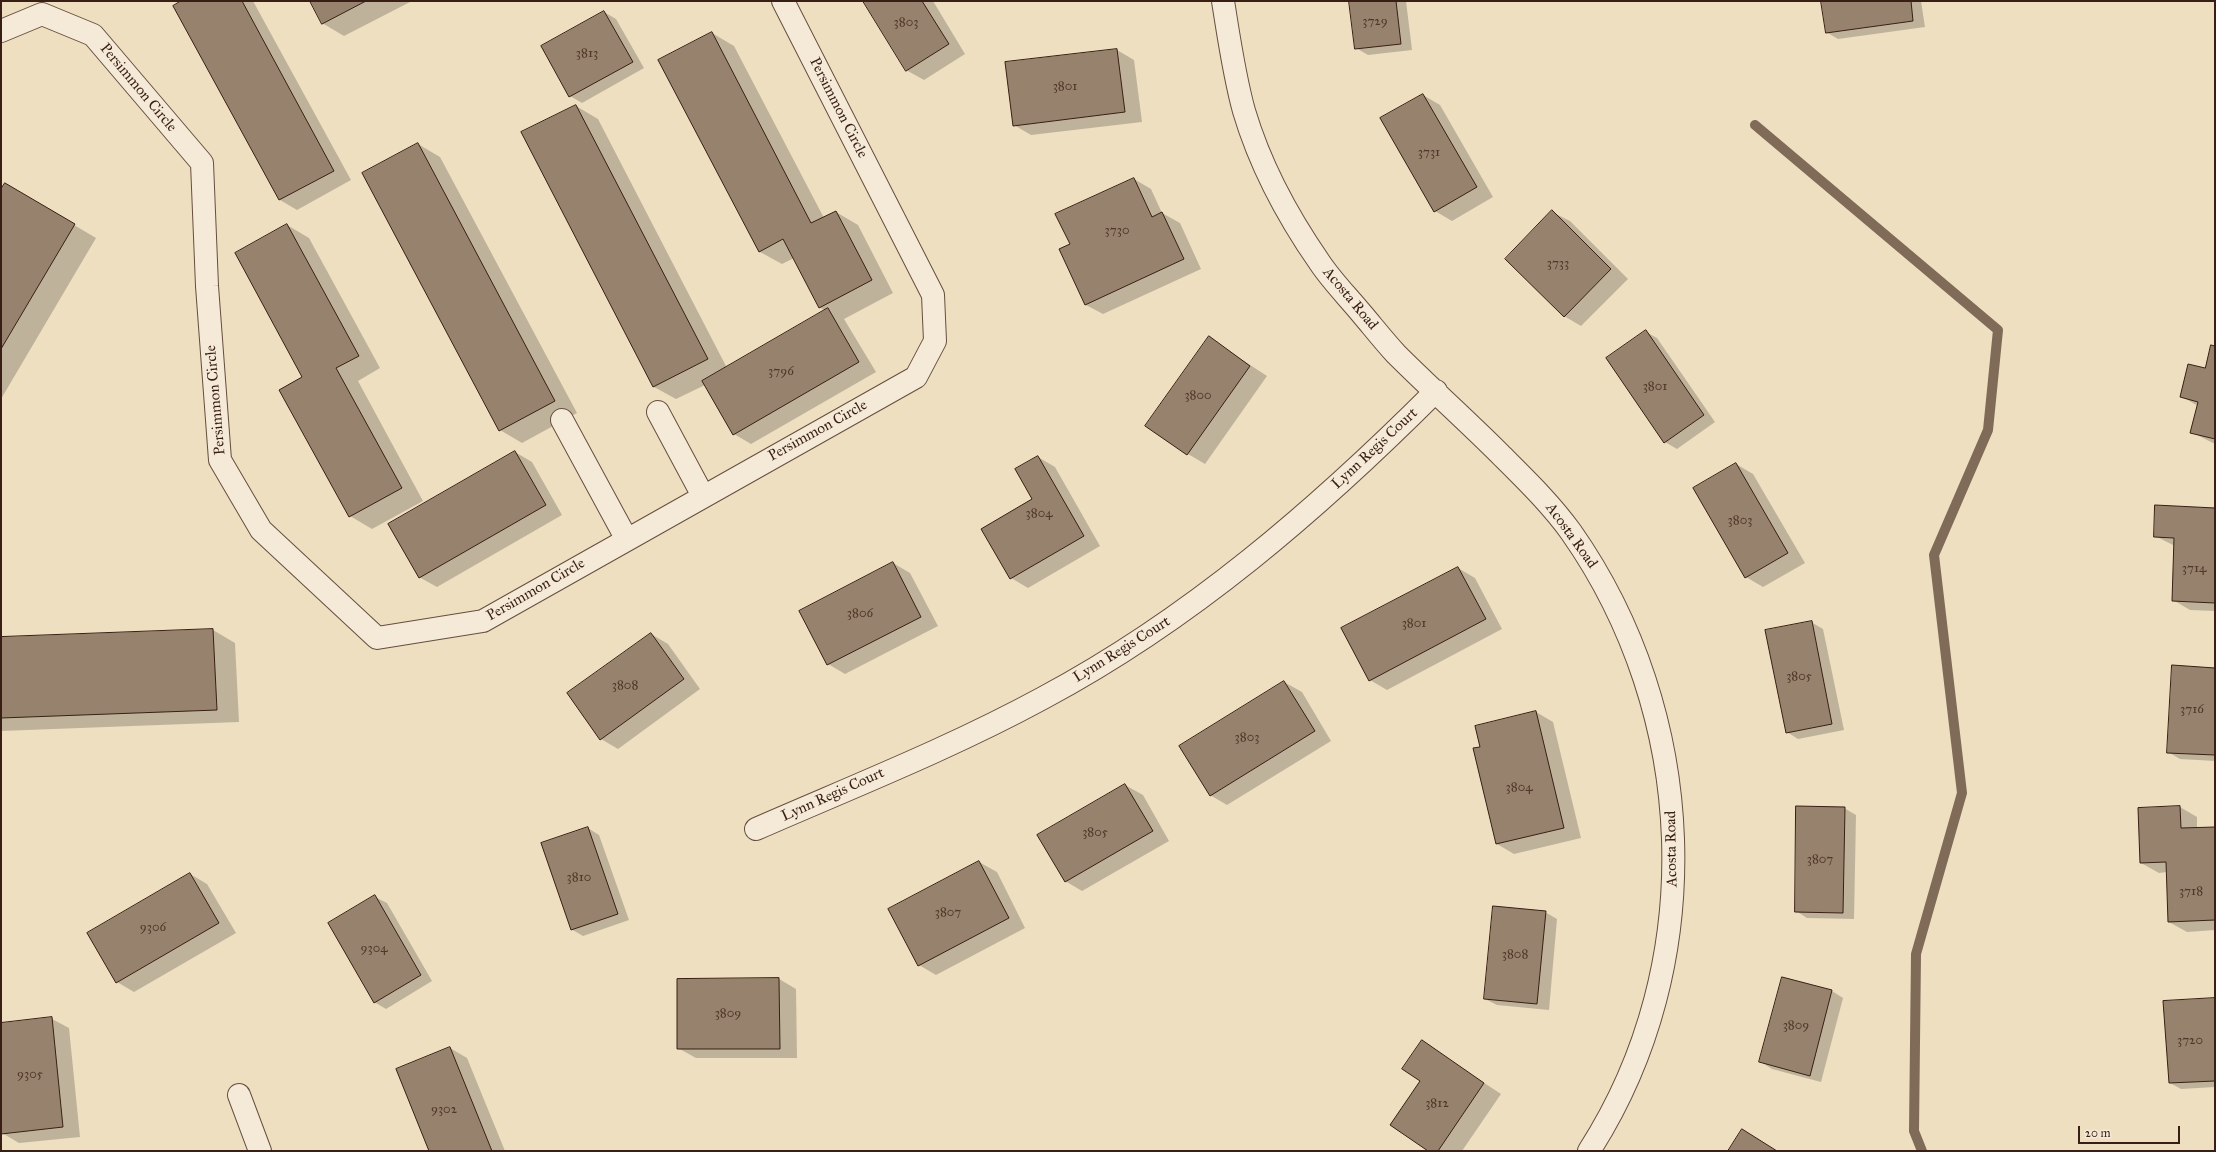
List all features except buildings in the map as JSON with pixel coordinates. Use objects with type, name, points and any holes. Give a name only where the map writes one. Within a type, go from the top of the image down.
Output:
[{"type":"street","name":"Persimmon Circle","points":[[1,31],[42,14],[93,35],[202,163],[207,286],[220,460],[261,530],[377,638],[482,621],[626,538],[916,376],[935,341],[933,295],[783,1]]},
{"type":"street","name":"Acosta Road","points":[[1223,1],[1231,55],[1244,112],[1263,162],[1293,221],[1331,277],[1394,352],[1539,492],[1570,530],[1599,575],[1625,628],[1641,669],[1662,740],[1671,794],[1674,854],[1672,915],[1665,963],[1649,1023],[1628,1080],[1603,1129],[1589,1151]]},
{"type":"street","name":"Lynn Regis Court","points":[[756,829],[962,738],[1043,698],[1125,650],[1184,610],[1264,550],[1379,447],[1436,391]]},
{"type":"street","points":[[658,412],[703,496]]},
{"type":"street","points":[[562,420],[626,538]]},
{"type":"street","points":[[239,1094],[260,1151]]},
{"type":"waterway","points":[[1755,125],[1998,330],[1988,430],[1934,555],[1962,793],[1916,954],[1914,1131],[1922,1151]]}]
